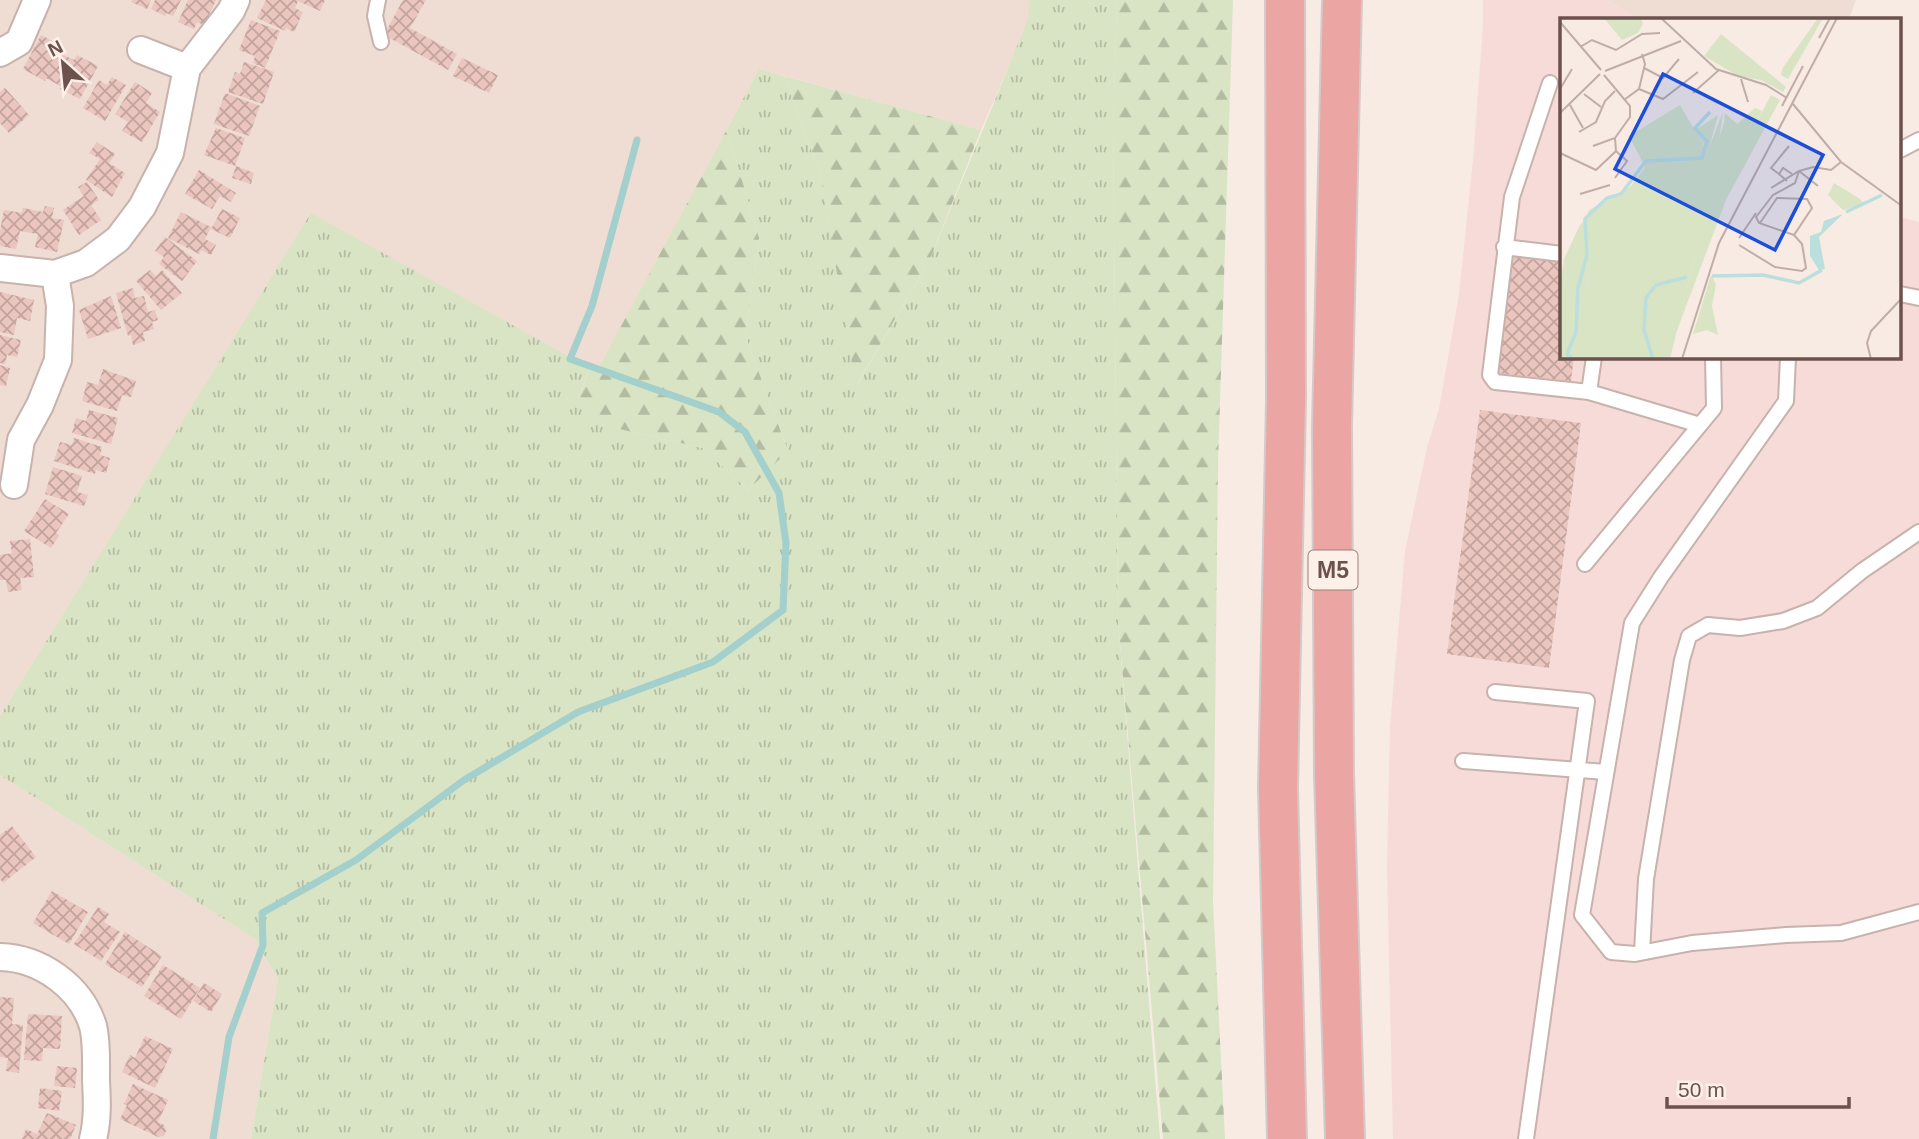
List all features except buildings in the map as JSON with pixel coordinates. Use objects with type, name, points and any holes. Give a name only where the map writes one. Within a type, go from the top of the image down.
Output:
[{"type":"highway","name":"M5","points":[[1285,0],[1286,399],[1278,788],[1287,1139]]},
{"type":"highway","name":"M5","points":[[1342,0],[1332,426],[1335,774],[1345,1139]]},
{"type":"street","points":[[0,53],[19,42],[37,0]]},
{"type":"street","points":[[0,268],[55,274],[86,263],[118,239],[142,207],[170,153],[187,68],[231,11],[236,0]]},
{"type":"street","points":[[141,50],[187,68]]},
{"type":"street","points":[[14,485],[11,438],[40,405],[58,359],[60,306],[55,274]]},
{"type":"street","points":[[0,957],[40,965],[62,979],[84,1006],[93,1029],[97,1101],[93,1139]]},
{"type":"lane","points":[[378,0],[375,16],[381,42]]},
{"type":"lane","points":[[1550,82],[1512,197],[1490,368],[1492,379],[1495,382],[1590,392],[1700,425]]},
{"type":"lane","points":[[1902,149],[1919,141]]},
{"type":"lane","points":[[1504,247],[1560,254]]},
{"type":"lane","points":[[1590,392],[1594,359]]},
{"type":"lane","points":[[1585,564],[1714,408],[1713,359]]},
{"type":"lane","points":[[1788,359],[1786,401],[1661,578],[1632,624],[1582,915],[1611,952],[1642,952],[1692,943],[1786,934],[1841,933],[1919,912]]},
{"type":"lane","points":[[1642,952],[1646,879],[1682,660],[1689,636],[1708,625],[1740,628],[1783,621],[1817,608],[1862,571],[1919,532]]},
{"type":"lane","points":[[1495,692],[1587,701],[1526,1139]]},
{"type":"lane","points":[[1464,761],[1606,772]]},
{"type":"shaded area","points":[[0,0],[1030,0],[1029,19],[981,130],[759,69],[597,372],[311,214],[0,716]]},
{"type":"shaded area","points":[[1483,0],[1606,0],[1637,18],[1560,18],[1560,359],[1902,359],[1902,218],[1919,222],[1919,1139],[1393,1139],[1387,867],[1390,726],[1405,551],[1427,447],[1439,409],[1459,294]]},
{"type":"shaded area","points":[[1606,0],[1856,0],[1849,18],[1637,18]]},
{"type":"shaded area","points":[[0,775],[255,939],[278,979],[251,1139],[0,1139]]},
{"type":"green space","points":[[1030,0],[1117,0],[1113,128],[1118,621],[1160,1139],[251,1139],[278,979],[255,939],[0,775],[0,716],[311,213],[590,368],[578,398],[619,429],[703,448],[748,490],[788,451],[745,335],[759,238],[727,129],[759,69],[784,76],[820,173],[857,385],[930,259],[1028,19]]},
{"type":"green space","points":[[1117,0],[1233,0],[1218,464],[1213,902],[1225,1139],[1163,1139],[1118,621],[1113,128]]},
{"type":"green space","points":[[784,76],[981,130],[930,259],[856,386],[820,173]]},
{"type":"green space","points":[[727,129],[759,238],[745,335],[788,451],[748,490],[703,448],[619,429],[578,399],[590,368],[597,371]]},
{"type":"waterway","points":[[213,1139],[229,1037],[263,945],[262,913],[356,860],[464,780],[578,712],[713,662],[783,610],[786,543],[779,493],[745,432],[719,412],[570,359],[592,306],[637,140]]}]
